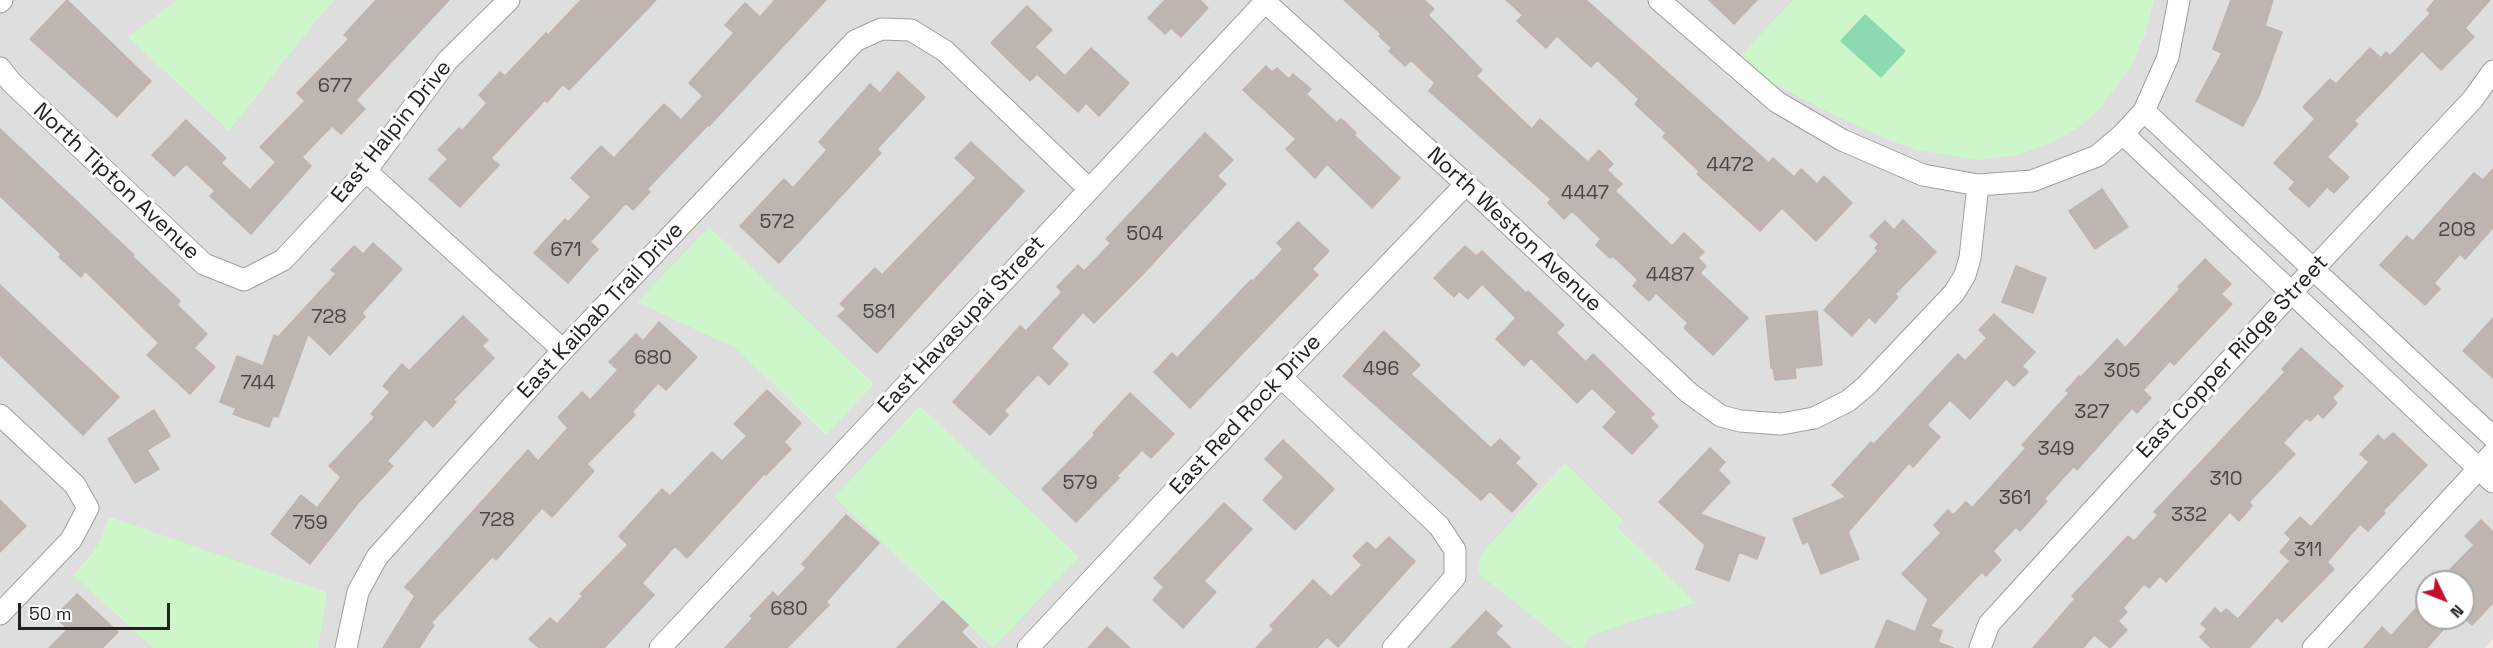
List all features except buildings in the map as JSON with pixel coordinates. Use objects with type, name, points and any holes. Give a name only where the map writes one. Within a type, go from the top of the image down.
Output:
[{"type":"street","name":"East Halpin Drive","points":[[244,280],[283,260],[366,171],[447,61],[509,0]]},
{"type":"street","points":[[1659,0],[1777,102],[1833,134],[1923,175],[1978,185],[2032,181],[2097,156],[2123,135],[2144,111],[2168,57],[2179,0]]},
{"type":"street","name":"North Weston Avenue","points":[[1264,1],[1466,184],[1704,405],[1721,416],[1740,421],[1781,424],[1814,418],[1848,401],[1866,386],[1954,293],[1965,275],[1970,258],[1978,185]]},
{"type":"street","name":"East Havasupai Street","points":[[660,648],[1264,1]]},
{"type":"street","name":"East Kaibab Trail Drive","points":[[346,648],[358,592],[377,557],[563,350],[855,41],[881,29],[911,30],[945,51],[1089,189]]},
{"type":"street","name":"North Tipton Avenue","points":[[0,68],[11,82],[204,264],[244,280]]},
{"type":"street","name":"East Copper Ridge Street","points":[[1980,648],[1989,624],[2313,269],[2473,99],[2493,71]]},
{"type":"street","points":[[2144,111],[2493,437]]},
{"type":"street","points":[[2123,135],[2291,293],[2488,468],[2313,648]]},
{"type":"street","points":[[366,171],[563,350]]},
{"type":"street","name":"East Red Rock Drive","points":[[1028,648],[1281,377],[1466,184]]},
{"type":"street","points":[[1281,377],[1438,526],[1455,550],[1455,577],[1393,648]]},
{"type":"street","points":[[0,415],[75,485],[88,508],[71,540],[0,614]]},
{"type":"shaded area","points":[[0,0],[2493,0],[2493,639],[2485,648],[0,648]]},
{"type":"green space","points":[[177,0],[335,0],[229,131],[128,37]]},
{"type":"green space","points":[[1793,0],[2154,0],[2146,32],[2132,65],[2102,106],[2085,123],[2053,142],[2018,155],[1977,160],[1917,150],[1886,139],[1822,109],[1757,74],[1740,56]]},
{"type":"green space","points":[[1865,14],[1906,51],[1881,78],[1840,41]]},
{"type":"green space","points":[[709,227],[874,384],[826,435],[735,348],[637,302]]},
{"type":"green space","points":[[920,406],[1079,557],[993,648],[834,497]]},
{"type":"green space","points":[[1565,463],[1623,520],[1617,527],[1696,603],[1628,622],[1589,637],[1584,648],[1572,648],[1478,573],[1481,554]]},
{"type":"green space","points":[[109,517],[327,592],[318,648],[153,648],[73,575],[95,550]]}]
